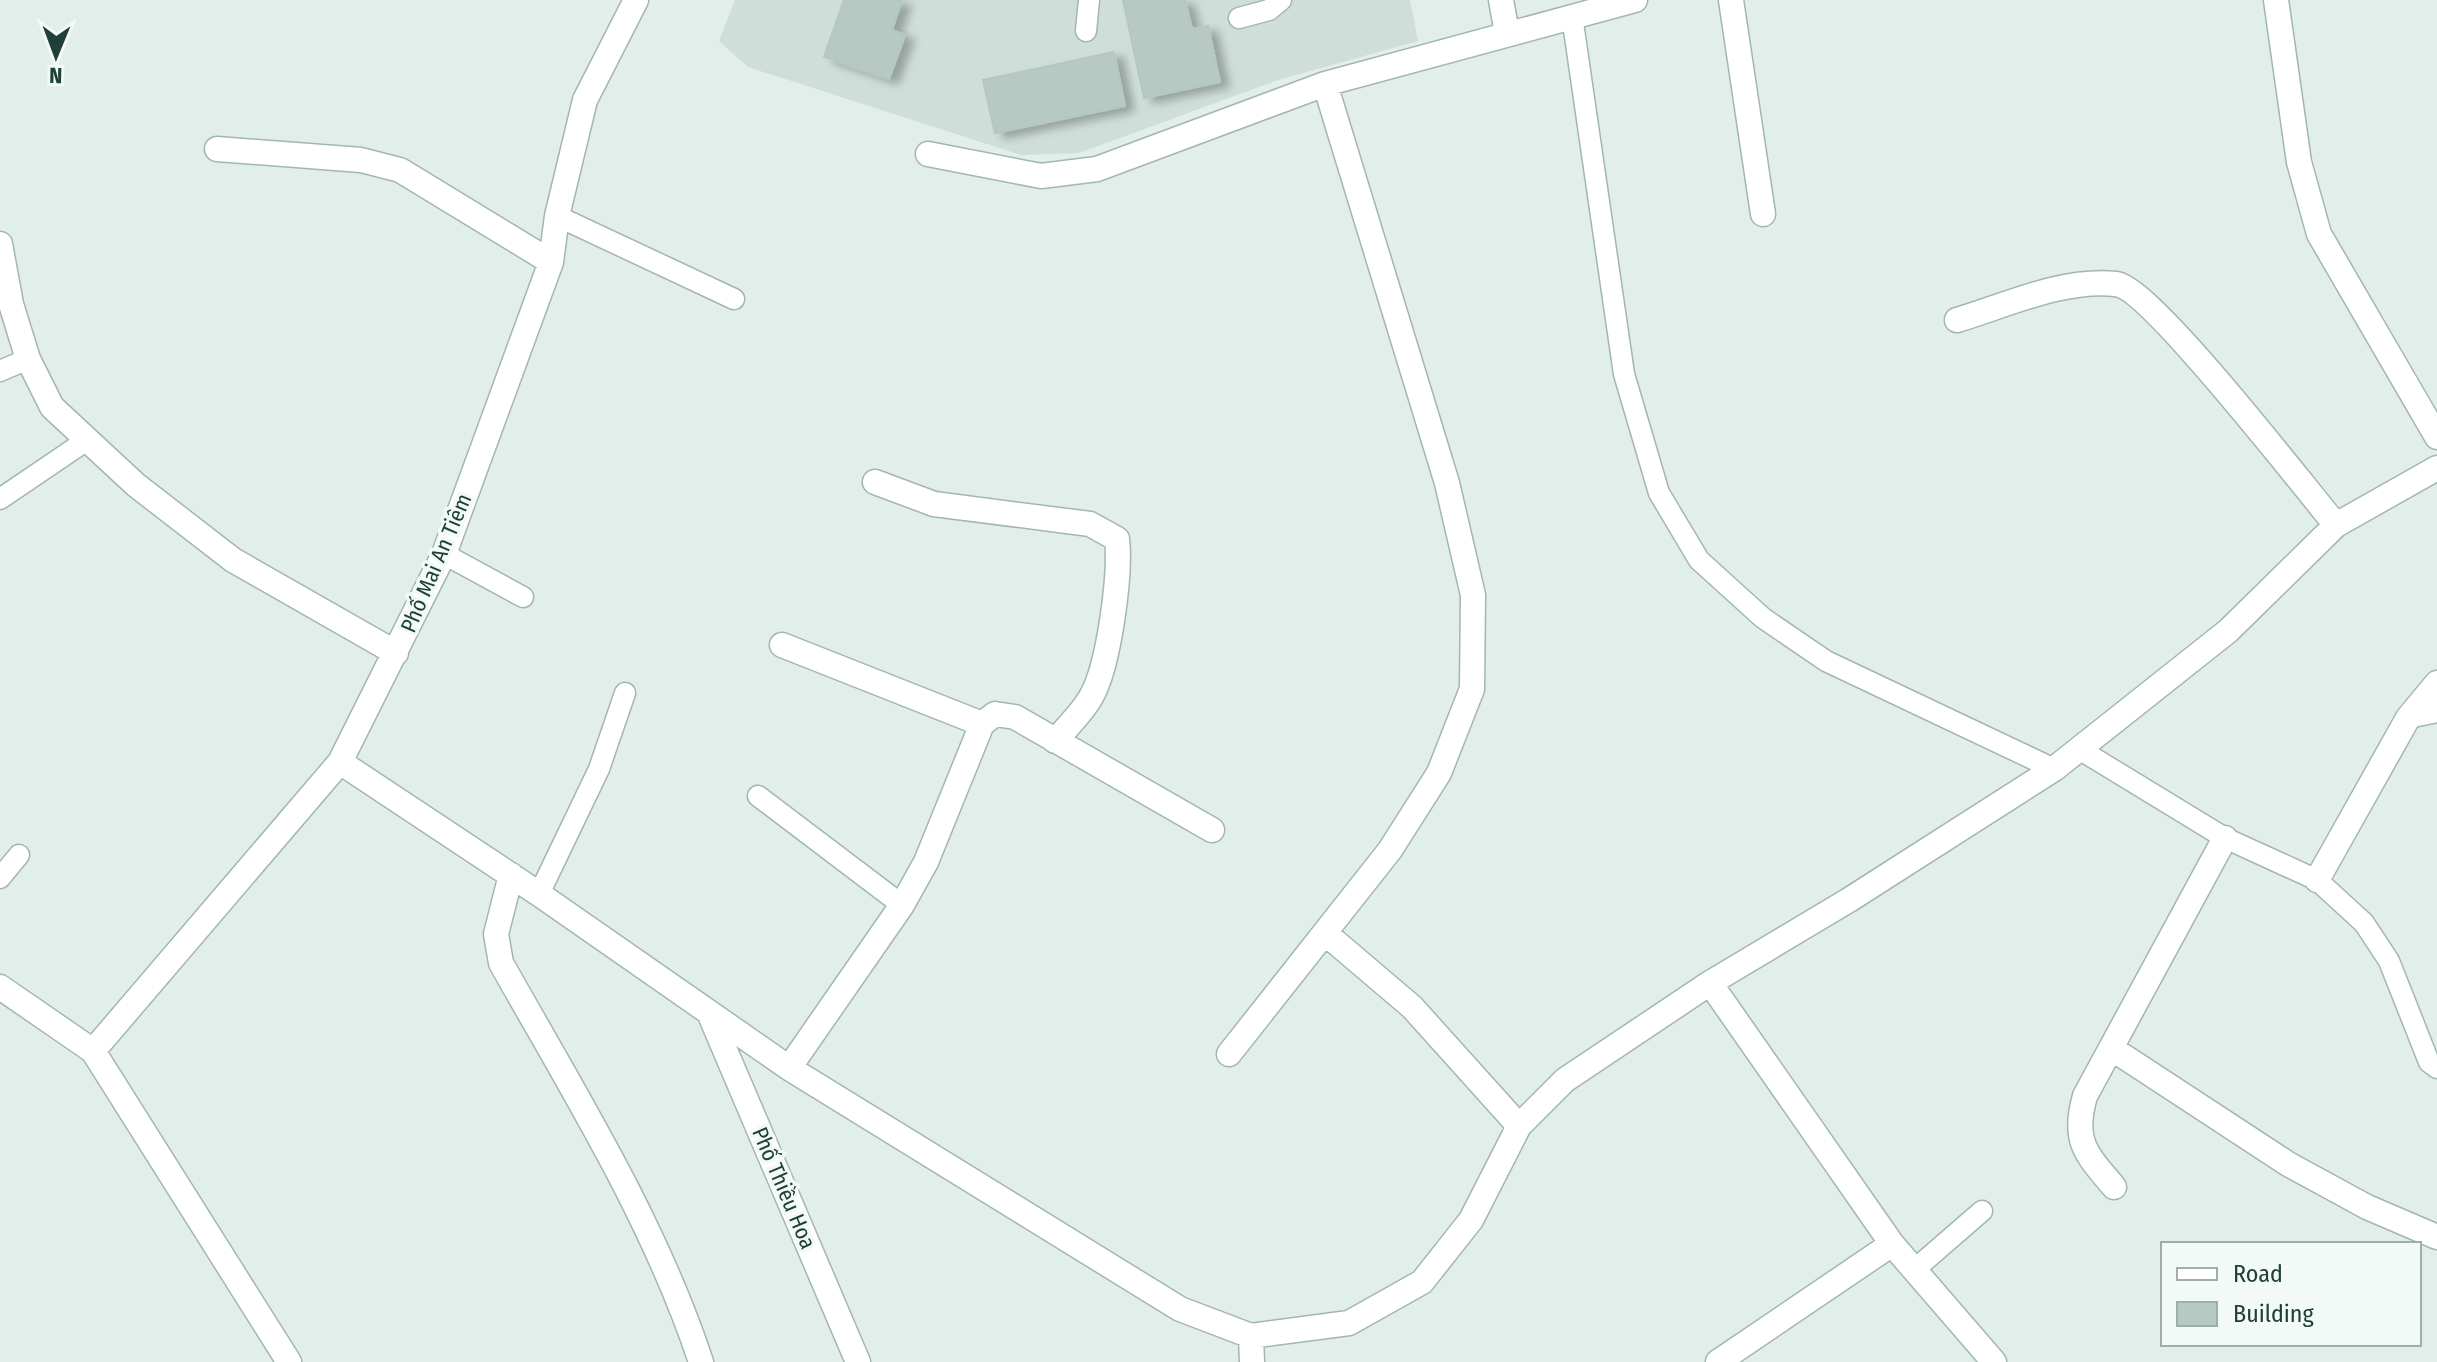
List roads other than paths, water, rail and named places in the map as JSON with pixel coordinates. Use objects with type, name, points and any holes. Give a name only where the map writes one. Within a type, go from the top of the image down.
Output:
[{"type":"street","name":"Phố Mai An Tiêm","points":[[93,1051],[340,762],[444,554],[551,262],[557,216],[585,100],[636,0]]},
{"type":"street","points":[[1501,0],[1507,33]]},
{"type":"street","points":[[928,154],[1041,176],[1097,169],[1325,84],[1635,0]]},
{"type":"street","points":[[1731,0],[1763,214]]},
{"type":"street","points":[[2276,0],[2299,162],[2319,234],[2437,437]]},
{"type":"street","points":[[1229,1054],[1390,850],[1439,773],[1472,689],[1473,595],[1447,483],[1325,84]]},
{"type":"street","points":[[217,149],[361,160],[400,170],[551,262]]},
{"type":"street","points":[[0,244],[11,304],[28,359],[52,407],[136,485],[233,560],[396,653]]},
{"type":"street","points":[[1957,320],[2079,284],[2120,284],[2142,298],[2174,332],[2336,525]]},
{"type":"street","points":[[340,762],[539,894],[789,1068],[1180,1309],[1251,1336],[1349,1323],[1422,1282],[1471,1220],[1519,1126],[1565,1080],[1710,983],[1849,900],[2054,769],[2228,631],[2336,525],[2437,468]]},
{"type":"street","points":[[875,482],[934,504],[1090,524],[1117,539],[1120,568],[1099,672],[1091,697],[1055,741]]},
{"type":"street","points":[[782,645],[982,724]]},
{"type":"street","points":[[2317,880],[2408,718],[2437,683]]},
{"type":"street","points":[[789,1068],[902,905],[926,862],[982,724],[995,714],[1015,717],[1212,830]]},
{"type":"street","points":[[2114,1187],[2086,1154],[2077,1124],[2085,1096],[2225,838]]},
{"type":"street","points":[[511,875],[496,934],[501,963],[643,1218],[686,1315],[701,1362]]},
{"type":"street","points":[[1325,933],[1412,1007],[1519,1126]]},
{"type":"street","points":[[1710,983],[1892,1244],[1994,1362]]},
{"type":"street","points":[[0,987],[93,1051],[289,1362]]},
{"type":"street","name":"Phố Thiều Hoa","points":[[709,1013],[858,1362]]},
{"type":"street","points":[[2111,1048],[2288,1164],[2367,1207],[2437,1237]]},
{"type":"street","points":[[1718,1362],[1892,1244]]},
{"type":"street","points":[[1251,1336],[1252,1362]]},
{"type":"lane","points":[[1086,31],[1089,0]]},
{"type":"lane","points":[[1239,18],[1269,10],[1281,0]]},
{"type":"lane","points":[[1572,16],[1624,374],[1659,493],[1699,560],[1763,618],[1826,661],[2054,769]]},
{"type":"lane","points":[[557,216],[734,299]]},
{"type":"lane","points":[[0,371],[28,359]]},
{"type":"lane","points":[[0,499],[87,440]]},
{"type":"lane","points":[[444,554],[523,597]]},
{"type":"lane","points":[[539,894],[599,769],[625,693]]},
{"type":"lane","points":[[2408,718],[2437,712]]},
{"type":"lane","points":[[2079,749],[2225,838],[2317,880],[2364,923],[2389,961],[2429,1062],[2437,1068]]},
{"type":"lane","points":[[758,796],[902,905]]},
{"type":"lane","points":[[0,878],[19,855]]},
{"type":"lane","points":[[1914,1270],[1982,1211]]}]
